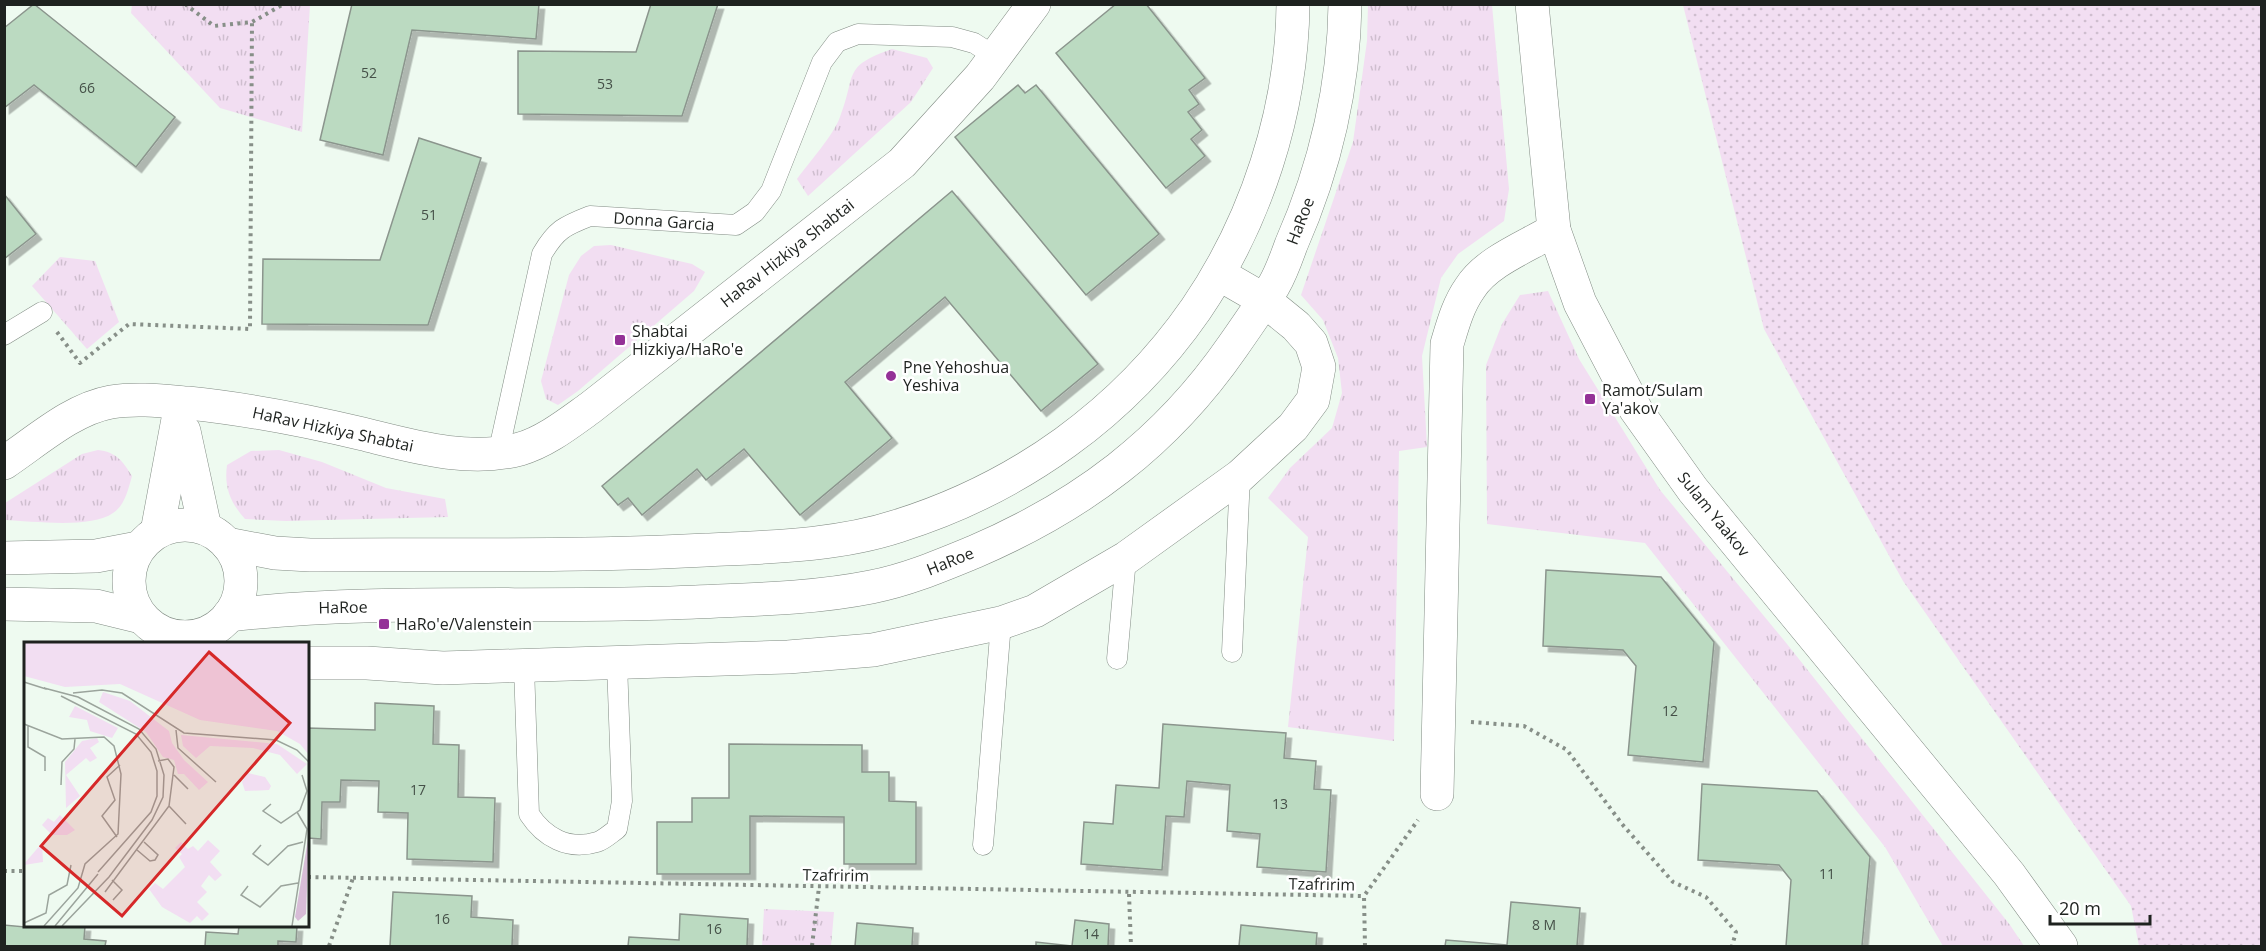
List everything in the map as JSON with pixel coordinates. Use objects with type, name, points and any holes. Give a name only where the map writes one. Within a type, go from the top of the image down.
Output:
[{"type":"street","name":"HaRav Hizkiya Shabtai","points":[[4,463],[67,420],[109,403],[134,400],[271,414],[436,451],[498,454],[522,449],[554,433],[590,408],[902,163],[996,57],[1034,4]]},
{"type":"street","points":[[4,558],[96,556],[148,540],[172,526],[189,525],[216,536],[275,553],[310,555],[661,552],[808,543],[899,526],[1002,483],[1084,430],[1147,373],[1173,341],[1229,258],[1259,188],[1287,78],[1293,4]]},
{"type":"street","name":"HaRoe","points":[[229,615],[313,607],[663,604],[751,600],[860,589],[915,576],[1027,529],[1116,472],[1185,408],[1215,372],[1276,283],[1308,205],[1338,88],[1344,39],[1345,4]]},
{"type":"street","name":"Sulam Yaakov","points":[[1532,4],[1554,230],[1580,303],[1636,410],[1692,490],[2009,874],[2061,946]]},
{"type":"street","points":[[1437,794],[1447,344],[1456,312],[1471,286],[1494,266],[1554,230]]},
{"type":"street","points":[[309,663],[367,663],[442,668],[788,657],[873,650],[1001,623],[1035,611],[1126,558],[1240,476],[1293,427],[1313,400],[1319,367],[1311,343],[1296,326],[1264,300],[1219,274]]},
{"type":"street","points":[[4,604],[96,606],[141,617],[168,634],[184,640],[217,627],[229,615],[237,602],[240,572],[216,536],[192,478],[181,403]]},
{"type":"street","points":[[141,617],[133,604],[129,583],[132,561],[148,540],[181,403]]},
{"type":"lane","name":"Donna Garcia","points":[[498,454],[542,254],[555,233],[590,216],[736,225],[755,212],[771,191],[822,62],[837,42],[858,34],[952,37],[974,43],[996,57]]},
{"type":"lane","points":[[4,335],[42,312]]},
{"type":"lane","points":[[1232,652],[1240,476]]},
{"type":"lane","points":[[1117,659],[1126,558]]},
{"type":"lane","points":[[984,845],[1001,623]]},
{"type":"lane","points":[[524,666],[529,814],[540,831],[565,843],[598,842],[617,829],[622,801],[617,663]]},
{"type":"path","points":[[185,4],[214,26],[252,22],[284,4]]},
{"type":"path","points":[[196,13],[197,4]]},
{"type":"path","points":[[42,312],[80,363],[129,324],[250,329],[252,22]]},
{"type":"path","points":[[1438,720],[1524,726],[1567,750],[1622,824],[1673,882],[1706,897],[1736,932],[1732,946]]},
{"type":"path","points":[[1365,946],[1364,896],[1437,794]]},
{"type":"path","points":[[4,871],[24,871]]},
{"type":"path","name":"Tzafririm","points":[[309,877],[1129,894],[1364,896]]},
{"type":"path","points":[[329,946],[353,878]]},
{"type":"path","points":[[812,946],[819,887]]},
{"type":"path","points":[[1129,894],[1131,946]]},
{"type":"green space","points":[[132,5],[310,5],[302,132],[220,108],[131,13]]},
{"type":"green space","points":[[1368,5],[1492,5],[1509,189],[1504,221],[1458,254],[1441,278],[1422,356],[1427,447],[1399,451],[1394,741],[1288,727],[1308,537],[1268,498],[1290,468],[1332,428],[1342,393],[1338,358],[1323,320],[1301,295],[1353,142],[1367,41]]},
{"type":"green space","points":[[1683,5],[2261,5],[2261,946],[2139,946],[2131,906],[1903,581],[1764,329]]},
{"type":"green space","points":[[892,49],[927,58],[933,68],[911,102],[808,196],[797,179],[837,124],[853,74],[865,61]]},
{"type":"green space","points":[[611,245],[692,264],[705,272],[694,291],[578,391],[558,405],[546,399],[541,381],[569,275],[581,256],[594,246]]},
{"type":"green space","points":[[60,257],[95,261],[119,322],[87,349],[32,286]]},
{"type":"green space","points":[[1548,291],[1579,359],[1660,490],[1787,644],[2010,925],[2024,946],[1943,946],[1885,847],[1645,543],[1487,524],[1486,365],[1502,324],[1520,295]]},
{"type":"green space","points":[[98,450],[118,458],[132,476],[127,492],[117,510],[103,518],[76,523],[5,520],[5,503],[82,454]]},
{"type":"green space","points":[[279,450],[322,462],[386,488],[445,499],[448,517],[286,521],[245,519],[229,494],[226,480],[227,465],[251,451]]},
{"type":"green space","points":[[764,909],[834,912],[831,946],[762,946]]},
{"type":"building","points":[[34,4],[175,117],[136,167],[34,85],[4,108],[4,28]]},
{"type":"building","points":[[352,4],[539,4],[536,39],[412,30],[383,155],[320,140]]},
{"type":"building","points":[[651,4],[718,4],[682,116],[518,114],[518,51],[636,52]]},
{"type":"building","points":[[1116,4],[1146,4],[1205,78],[1189,90],[1199,104],[1188,112],[1202,130],[1191,139],[1205,156],[1166,188],[1056,53]]},
{"type":"building","points":[[1018,85],[1025,93],[1036,85],[1159,234],[1086,295],[955,137]]},
{"type":"building","points":[[419,138],[481,158],[428,325],[262,324],[263,259],[380,260]]},
{"type":"building","points":[[952,191],[1098,364],[1041,411],[945,297],[845,382],[892,438],[800,515],[744,449],[706,480],[697,469],[642,515],[628,498],[618,505],[602,486]]},
{"type":"building","points":[[4,194],[36,234],[4,259]]},
{"type":"building","points":[[1546,570],[1661,577],[1714,642],[1703,762],[1628,755],[1636,666],[1623,650],[1543,646]]},
{"type":"building","points":[[375,703],[434,706],[433,744],[459,745],[458,797],[495,798],[493,862],[407,859],[408,813],[378,812],[379,781],[341,780],[340,802],[322,802],[321,839],[309,838],[309,728],[375,730]]},
{"type":"building","points":[[1163,724],[1286,733],[1284,758],[1316,761],[1314,789],[1331,790],[1326,872],[1257,867],[1260,834],[1227,831],[1230,785],[1187,781],[1184,817],[1166,816],[1162,870],[1081,864],[1084,822],[1113,824],[1116,785],[1159,788]]},
{"type":"building","points":[[729,744],[862,745],[862,772],[889,772],[889,801],[916,802],[916,864],[844,864],[844,817],[750,816],[750,874],[657,874],[657,822],[692,822],[692,798],[729,798]]},
{"type":"building","points":[[1702,784],[1817,791],[1870,857],[1862,946],[1786,946],[1791,880],[1779,865],[1698,860]]},
{"type":"building","points":[[393,892],[472,896],[471,917],[513,920],[512,946],[390,946]]},
{"type":"building","points":[[1511,902],[1580,908],[1577,946],[1445,946],[1446,940],[1507,945]]},
{"type":"building","points":[[680,914],[748,919],[747,946],[628,946],[629,937],[679,940]]},
{"type":"building","points":[[1075,920],[1109,924],[1108,946],[1072,946]]},
{"type":"building","points":[[857,923],[913,928],[912,946],[855,946]]},
{"type":"building","points":[[4,925],[85,927],[84,939],[106,941],[105,946],[4,946]]},
{"type":"building","points":[[1241,925],[1317,933],[1316,946],[1239,946]]},
{"type":"building","points":[[239,927],[297,927],[296,942],[278,941],[278,946],[205,946],[206,932],[238,934]]},
{"type":"building","points":[[1036,942],[1072,946],[1036,946]]},
{"type":"place","name":"Shabtai Hizkiya/HaRo'e","points":[[620,340]]},
{"type":"place","name":"Pne Yehoshua Yeshiva","points":[[891,376]]},
{"type":"place","name":"Ramot/Sulam Ya'akov","points":[[1590,399]]},
{"type":"place","name":"HaRo'e/Valenstein","points":[[384,624]]}]
